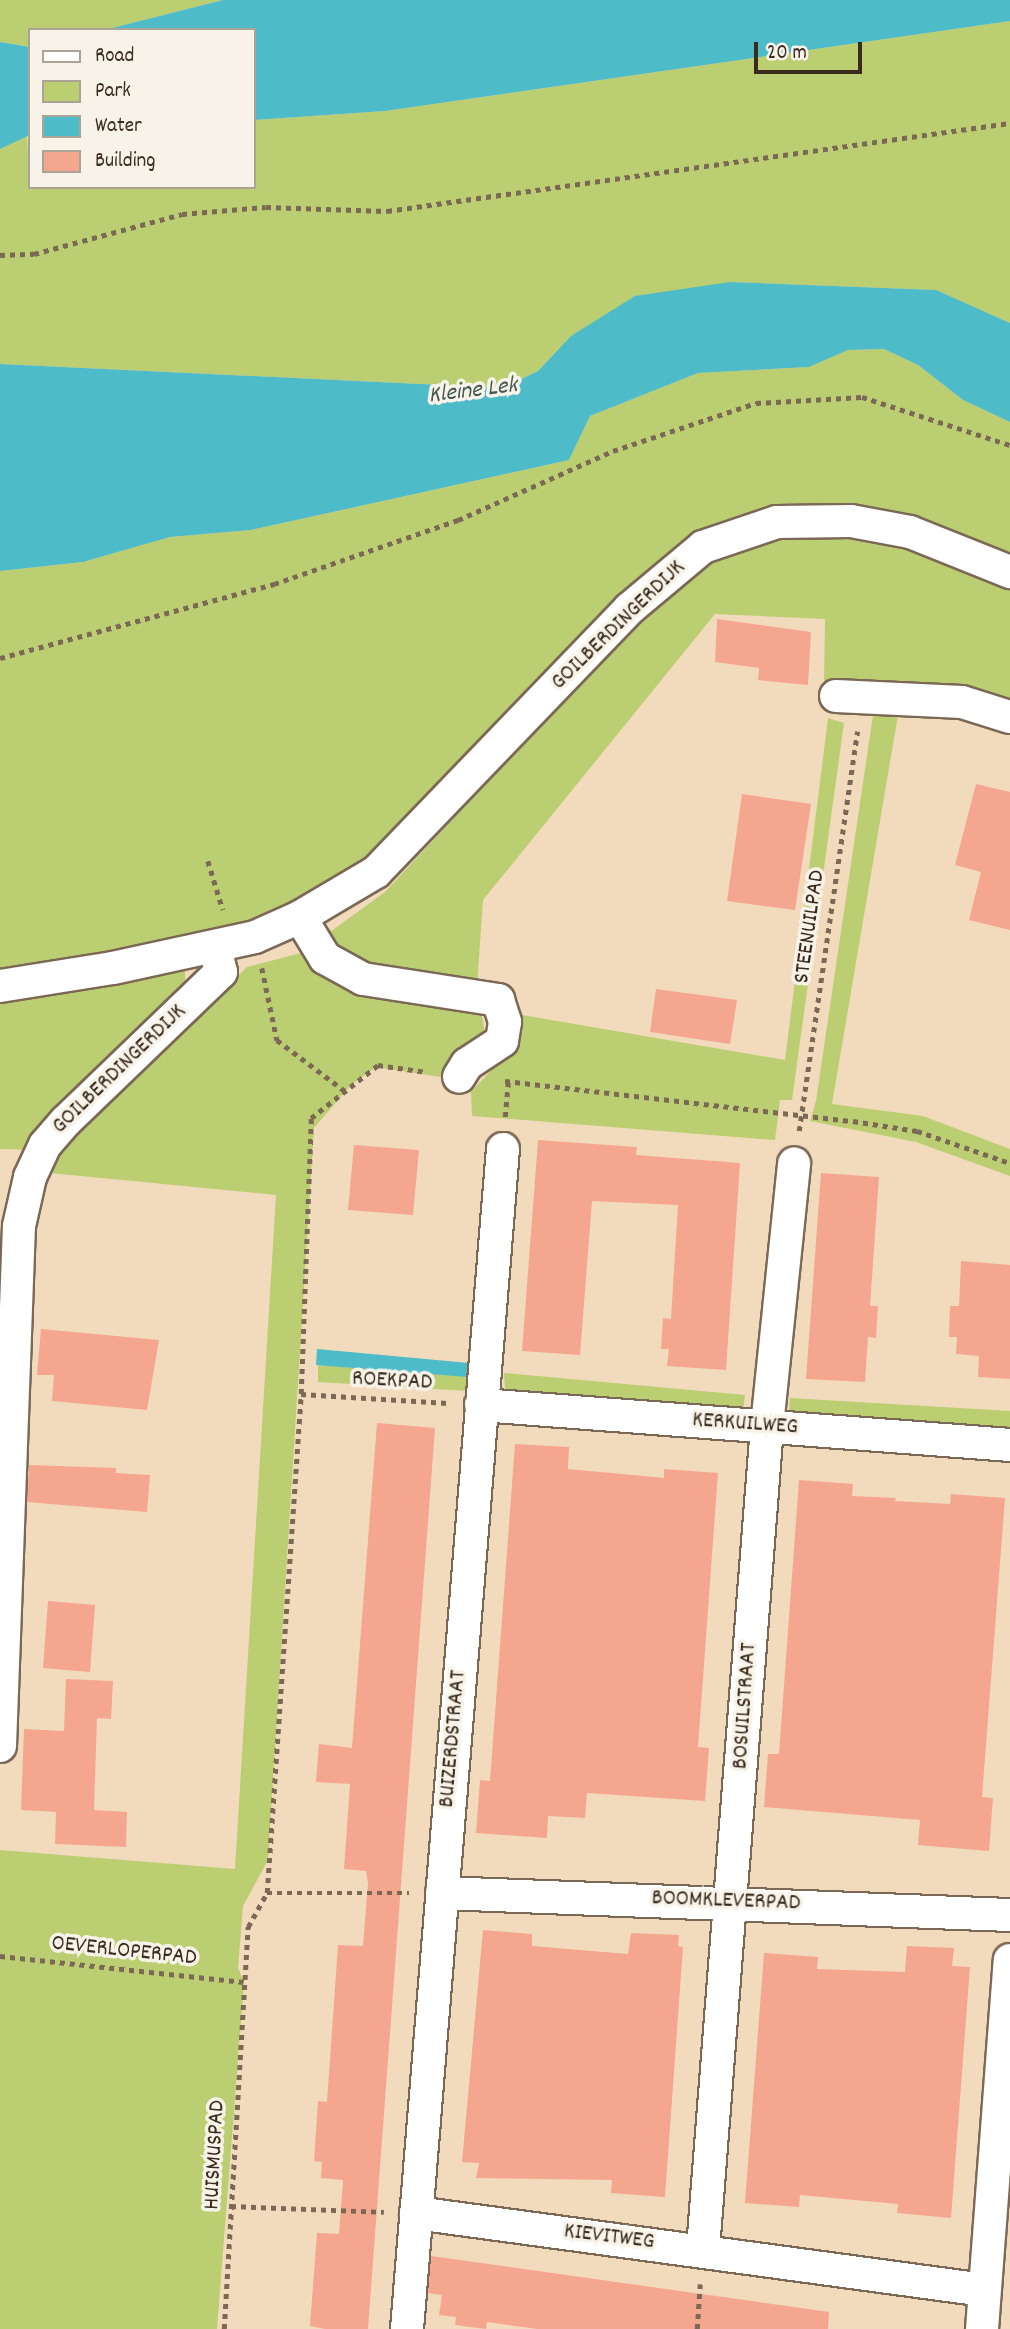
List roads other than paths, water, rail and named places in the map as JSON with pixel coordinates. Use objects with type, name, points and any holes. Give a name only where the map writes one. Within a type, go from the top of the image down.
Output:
[{"type":"street","name":"GOILBERDINGERDIJK","points":[[0,986],[221,935],[255,937],[300,917],[376,872],[629,609],[703,547],[777,522],[851,521],[910,532],[1010,572]]},
{"type":"street","points":[[849,696],[962,702],[1010,718]]},
{"type":"street","points":[[300,917],[326,958],[363,979],[498,1000],[505,1022],[502,1041],[467,1063],[459,1077]]},
{"type":"street","name":"GOILBERDINGERDIJK","points":[[0,1746],[19,1226],[30,1177],[45,1145],[66,1121],[221,972],[221,935]]},
{"type":"street","name":"BUIZERDSTRAAT","points":[[407,2329],[503,1149]]},
{"type":"street","name":"BOSUILSTRAAT","points":[[703,2249],[767,1426],[794,1163]]},
{"type":"street","name":"KERKUILWEG","points":[[481,1405],[1010,1445]]},
{"type":"street","name":"BOOMKLEVERPAD","points":[[442,1894],[730,1902],[1010,1915]]},
{"type":"street","points":[[982,2329],[1010,1961]]},
{"type":"street","name":"KIEVITWEG","points":[[416,2213],[703,2249],[984,2290]]},
{"type":"water","points":[[223,0],[1010,0],[1010,21],[385,111],[256,120],[256,28],[112,28]]},
{"type":"water","points":[[0,42],[28,47],[28,136],[0,149]]},
{"type":"water","name":"Kleine Lek","points":[[730,282],[936,290],[1010,323],[1010,422],[963,400],[918,365],[884,349],[848,350],[809,367],[698,373],[590,416],[569,460],[251,530],[170,537],[83,562],[0,571],[0,364],[503,388],[538,371],[571,336],[635,296]]},
{"type":"water","points":[[317,1349],[469,1363],[468,1377],[316,1365]]}]
